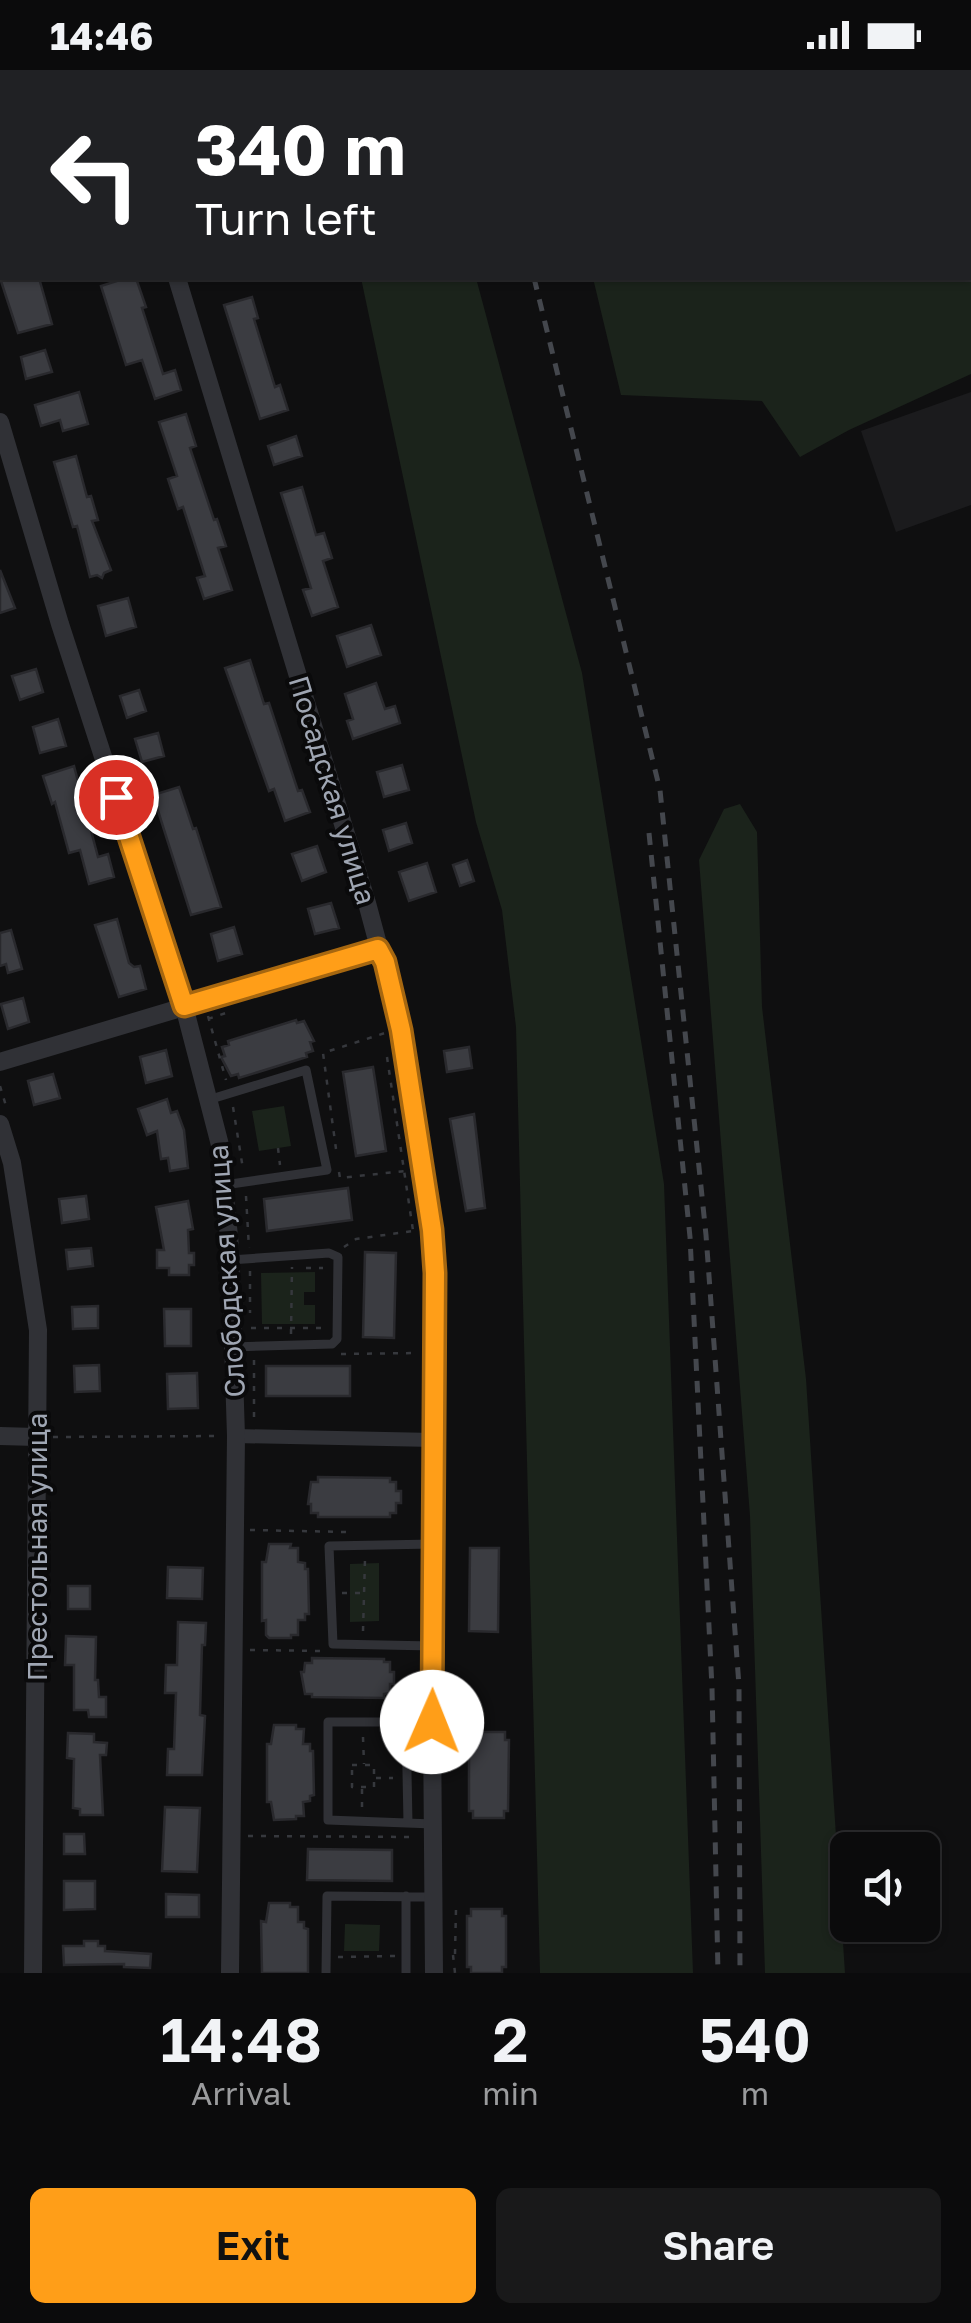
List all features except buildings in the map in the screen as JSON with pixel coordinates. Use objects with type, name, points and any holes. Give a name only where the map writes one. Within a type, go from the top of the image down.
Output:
[{"type":"street","name":"Посадская улица","points":[[179,280],[385,962],[401,1030],[424,1170],[435,1273],[434,1973]]},
{"type":"street","name":"Слободская улица","points":[[0,422],[60,624],[184,1006],[220,1145],[230,1260],[236,1436],[230,1973]]},
{"type":"street","points":[[0,1062],[378,949]]},
{"type":"street","name":"Престольная улица","points":[[0,1124],[12,1163],[38,1330],[33,1973]]},
{"type":"street","points":[[0,1436],[36,1437]]},
{"type":"street","points":[[236,1436],[434,1440]]},
{"type":"lane","points":[[208,1100],[306,1070],[328,1170],[224,1185]]},
{"type":"lane","points":[[230,1260],[334,1254],[338,1258],[337,1339],[332,1344],[232,1347]]},
{"type":"lane","points":[[433,1646],[332,1644],[329,1546],[434,1544]]},
{"type":"lane","points":[[432,1722],[328,1722],[328,1820],[408,1823],[433,1830]]},
{"type":"lane","points":[[406,1722],[408,1823]]},
{"type":"lane","points":[[326,1973],[326,1896],[432,1896]]},
{"type":"lane","points":[[406,1896],[406,1973]]},
{"type":"path","points":[[401,1030],[323,1053],[340,1178],[424,1170]]},
{"type":"path","points":[[387,1053],[416,1246]]},
{"type":"path","points":[[278,1148],[282,1177]]},
{"type":"path","points":[[334,1254],[356,1239],[412,1231]]},
{"type":"path","points":[[291,1346],[292,1256]]},
{"type":"path","points":[[250,1328],[337,1328]]},
{"type":"path","points":[[327,1354],[434,1352]]},
{"type":"path","points":[[36,1437],[236,1436]]},
{"type":"path","points":[[234,1531],[344,1532]]},
{"type":"path","points":[[364,1622],[365,1545]]},
{"type":"path","points":[[330,1593],[364,1593]]},
{"type":"path","points":[[363,1722],[364,1765]]},
{"type":"path","points":[[374,1765],[374,1787],[362,1787],[352,1787],[352,1766],[374,1765]]},
{"type":"path","points":[[362,1787],[362,1821]]},
{"type":"path","points":[[231,1837],[433,1830]]},
{"type":"path","points":[[455,1955],[456,1908]]},
{"type":"shaded area","points":[[361,280],[477,280],[582,673],[664,1184],[693,1973],[540,1973],[516,1027],[502,910],[476,822]]},
{"type":"shaded area","points":[[593,280],[971,280],[971,374],[800,457],[762,401],[621,395]]},
{"type":"shaded area","points":[[971,392],[971,505],[896,532],[861,431]]},
{"type":"shaded area","points":[[740,804],[757,832],[762,1007],[806,1379],[836,1832],[830,1832],[830,1942],[843,1942],[845,1973],[765,1973],[750,1516],[699,860],[724,809]]},
{"type":"shaded area","points":[[284,1106],[291,1146],[259,1151],[252,1111]]},
{"type":"shaded area","points":[[315,1272],[315,1292],[304,1292],[304,1305],[315,1305],[315,1324],[262,1324],[261,1273]]},
{"type":"shaded area","points":[[379,1563],[379,1621],[350,1622],[350,1564]]},
{"type":"shaded area","points":[[345,1924],[380,1925],[379,1951],[344,1951]]},
{"type":"railway","points":[[534,280],[660,790],[706,1235],[739,1686],[740,1973]]},
{"type":"railway","points":[[649,833],[690,1237],[712,1688],[718,1973]]},
{"type":"route","points":[[116,797],[184,1006],[378,949],[385,962],[401,1030],[424,1170],[435,1273],[432,1722]]}]
